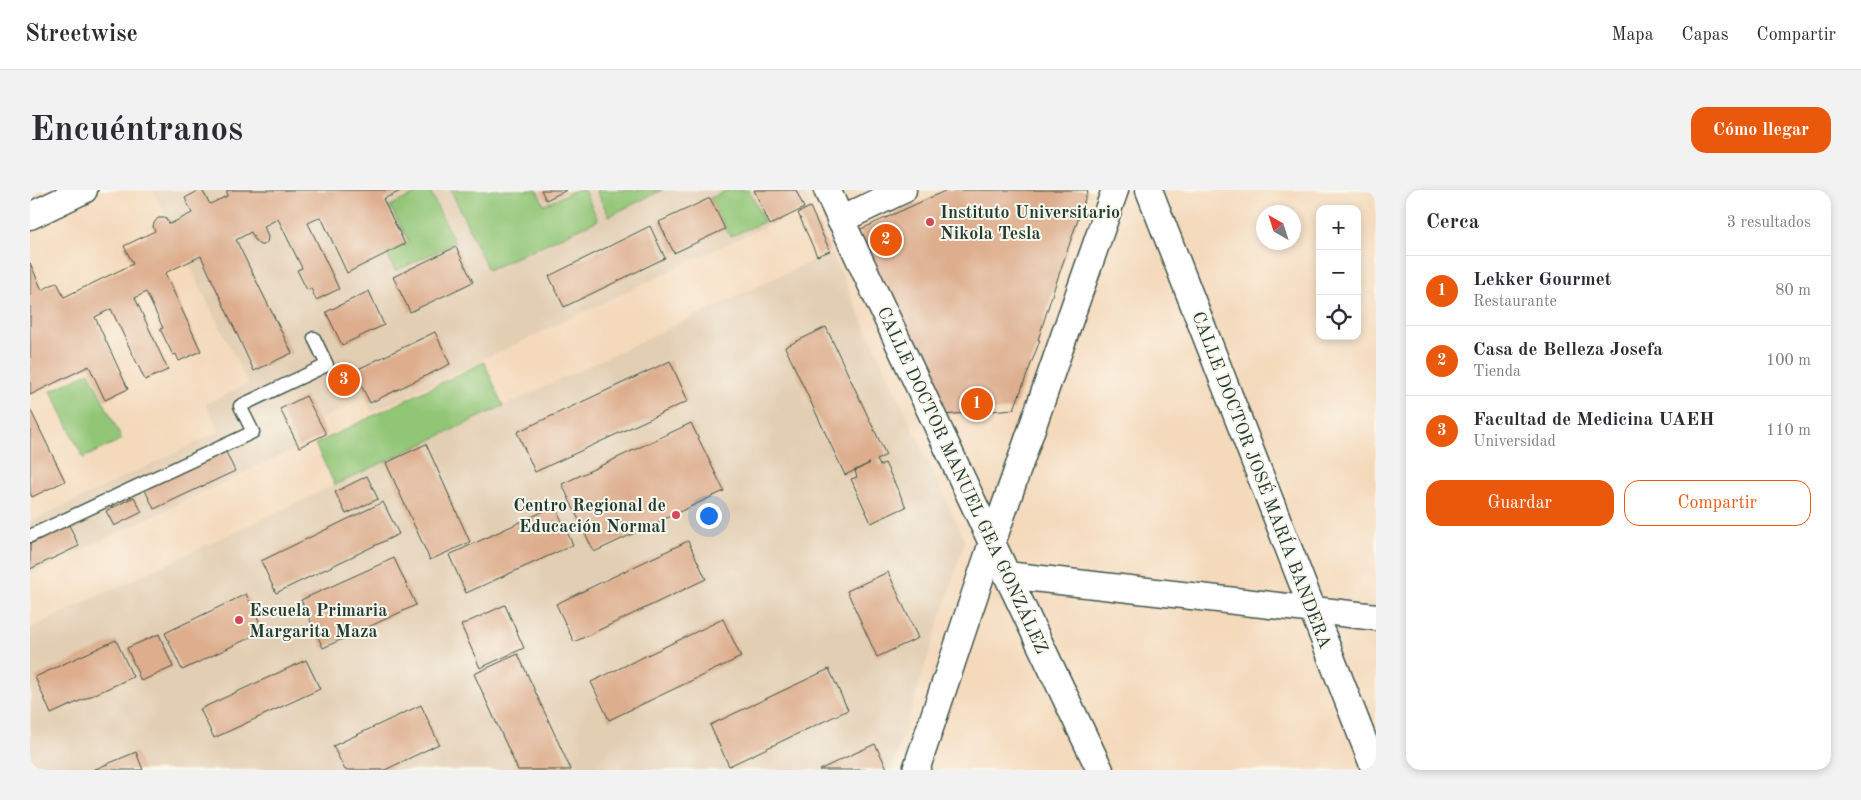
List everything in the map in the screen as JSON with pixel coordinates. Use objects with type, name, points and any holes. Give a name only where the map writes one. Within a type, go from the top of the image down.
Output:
[{"type":"street","points":[[30,216],[84,190]]},
{"type":"street","name":"CALLE DOCTOR MANUEL GEA GONZÁLEZ","points":[[827,190],[1100,770]]},
{"type":"street","points":[[840,220],[903,190]]},
{"type":"street","points":[[916,770],[1115,190]]},
{"type":"street","name":"CALLE DOCTOR JOSÉ MARÍA BANDERA","points":[[1149,190],[1375,770]]},
{"type":"street","points":[[1007,575],[1376,617]]},
{"type":"lane","points":[[30,536],[253,432],[240,406],[327,365],[314,338]]},
{"type":"shaded area","points":[[153,190],[803,190],[810,205],[372,412],[364,398],[319,420],[326,434],[30,574],[30,522],[219,432],[206,404],[248,384]]},
{"type":"shaded area","name":"Centro Regional de Educación Normal","points":[[831,252],[965,541],[892,770],[30,770],[30,628]]},
{"type":"green space","points":[[424,190],[429,190],[455,243],[395,271],[387,253],[409,242],[390,206]]},
{"type":"green space","points":[[451,190],[537,190],[544,205],[576,190],[584,190],[598,220],[488,270]]},
{"type":"green space","points":[[596,190],[662,190],[609,216]]},
{"type":"green space","points":[[728,190],[749,190],[764,222],[731,236],[725,229],[710,198]]},
{"type":"green space","points":[[484,362],[503,406],[335,485],[315,444]]},
{"type":"green space","points":[[89,372],[122,439],[83,458],[51,391]]},
{"type":"building","points":[[202,190],[210,204],[227,196],[227,190],[403,190],[383,199],[405,244],[347,273],[321,217],[308,223],[339,289],[316,300],[311,288],[307,290],[297,270],[302,268],[278,219],[264,226],[268,237],[264,245],[256,242],[251,232],[236,240],[292,353],[254,371],[201,256],[165,273],[201,351],[179,361],[176,354],[173,355],[160,329],[163,328],[146,292],[135,298],[168,370],[145,380],[111,309],[95,317],[128,389],[105,400],[89,366],[30,395],[30,263],[42,290],[57,282],[64,297],[133,264],[124,246],[155,231],[153,227],[158,218],[165,218],[170,224],[192,213],[185,198]]},
{"type":"building","points":[[541,190],[567,190],[546,200]]},
{"type":"building","points":[[754,190],[796,190],[804,208],[770,225]]},
{"type":"building","points":[[947,190],[1088,190],[1053,292],[1038,340],[1040,340],[1014,409],[943,415],[859,230]]},
{"type":"building","points":[[710,198],[725,229],[674,253],[659,222]]},
{"type":"building","points":[[810,207],[830,251],[817,256],[798,213]]},
{"type":"building","points":[[650,226],[665,258],[564,307],[549,276]]},
{"type":"building","points":[[456,247],[473,282],[410,312],[393,277]]},
{"type":"building","points":[[369,291],[384,325],[342,345],[326,312]]},
{"type":"building","points":[[826,327],[886,455],[877,460],[880,466],[885,463],[906,507],[871,523],[851,479],[857,477],[855,471],[870,463],[845,475],[785,347]]},
{"type":"building","points":[[435,332],[450,364],[370,403],[354,371]]},
{"type":"building","points":[[670,361],[688,401],[535,472],[517,432]]},
{"type":"building","points":[[306,396],[326,434],[299,447],[280,409]]},
{"type":"building","points":[[30,409],[65,481],[32,497],[30,493]]},
{"type":"building","points":[[691,423],[724,491],[594,552],[562,484]]},
{"type":"building","points":[[426,444],[470,542],[430,560],[386,463]]},
{"type":"building","points":[[225,450],[235,471],[154,509],[144,488]]},
{"type":"building","points":[[367,476],[378,499],[346,514],[335,492]]},
{"type":"building","points":[[134,497],[142,512],[114,526],[106,511]]},
{"type":"building","points":[[383,502],[399,534],[276,593],[261,561]]},
{"type":"building","points":[[555,506],[573,545],[466,593],[449,555]]},
{"type":"building","points":[[69,525],[79,546],[30,569],[30,544]]},
{"type":"building","points":[[688,541],[706,579],[574,642],[556,604]]},
{"type":"building","points":[[394,558],[416,605],[323,648],[301,600]]},
{"type":"building","points":[[888,572],[918,638],[877,657],[847,591]]},
{"type":"building","points":[[246,594],[264,631],[182,670],[165,633]]},
{"type":"building","points":[[505,605],[524,648],[480,668],[461,625]]},
{"type":"building","points":[[723,619],[741,657],[609,720],[591,682]]},
{"type":"building","points":[[159,634],[173,667],[141,681],[127,648]]},
{"type":"building","points":[[116,640],[133,677],[51,714],[35,677]]},
{"type":"building","points":[[518,654],[571,770],[518,770],[474,674]]},
{"type":"building","points":[[306,660],[320,689],[214,738],[200,709]]},
{"type":"building","points":[[829,669],[848,710],[729,766],[710,725]]},
{"type":"building","points":[[421,705],[439,744],[385,770],[345,770],[333,746]]},
{"type":"building","points":[[875,744],[888,770],[819,770],[840,760]]},
{"type":"building","points":[[136,752],[143,770],[93,770]]},
{"type":"place","name":"Instituto Universitario Nikola Tesla","points":[[930,222]]},
{"type":"place","name":"Casa de Belleza Josefa","points":[[886,240]]},
{"type":"place","name":"Facultad de Medicina UAEH","points":[[344,380]]},
{"type":"place","name":"Lekker Gourmet","points":[[977,404]]},
{"type":"place","name":"Centro Regional de Educación Normal","points":[[676,515]]},
{"type":"place","name":"Escuela Primaria Margarita Maza","points":[[239,620]]}]
